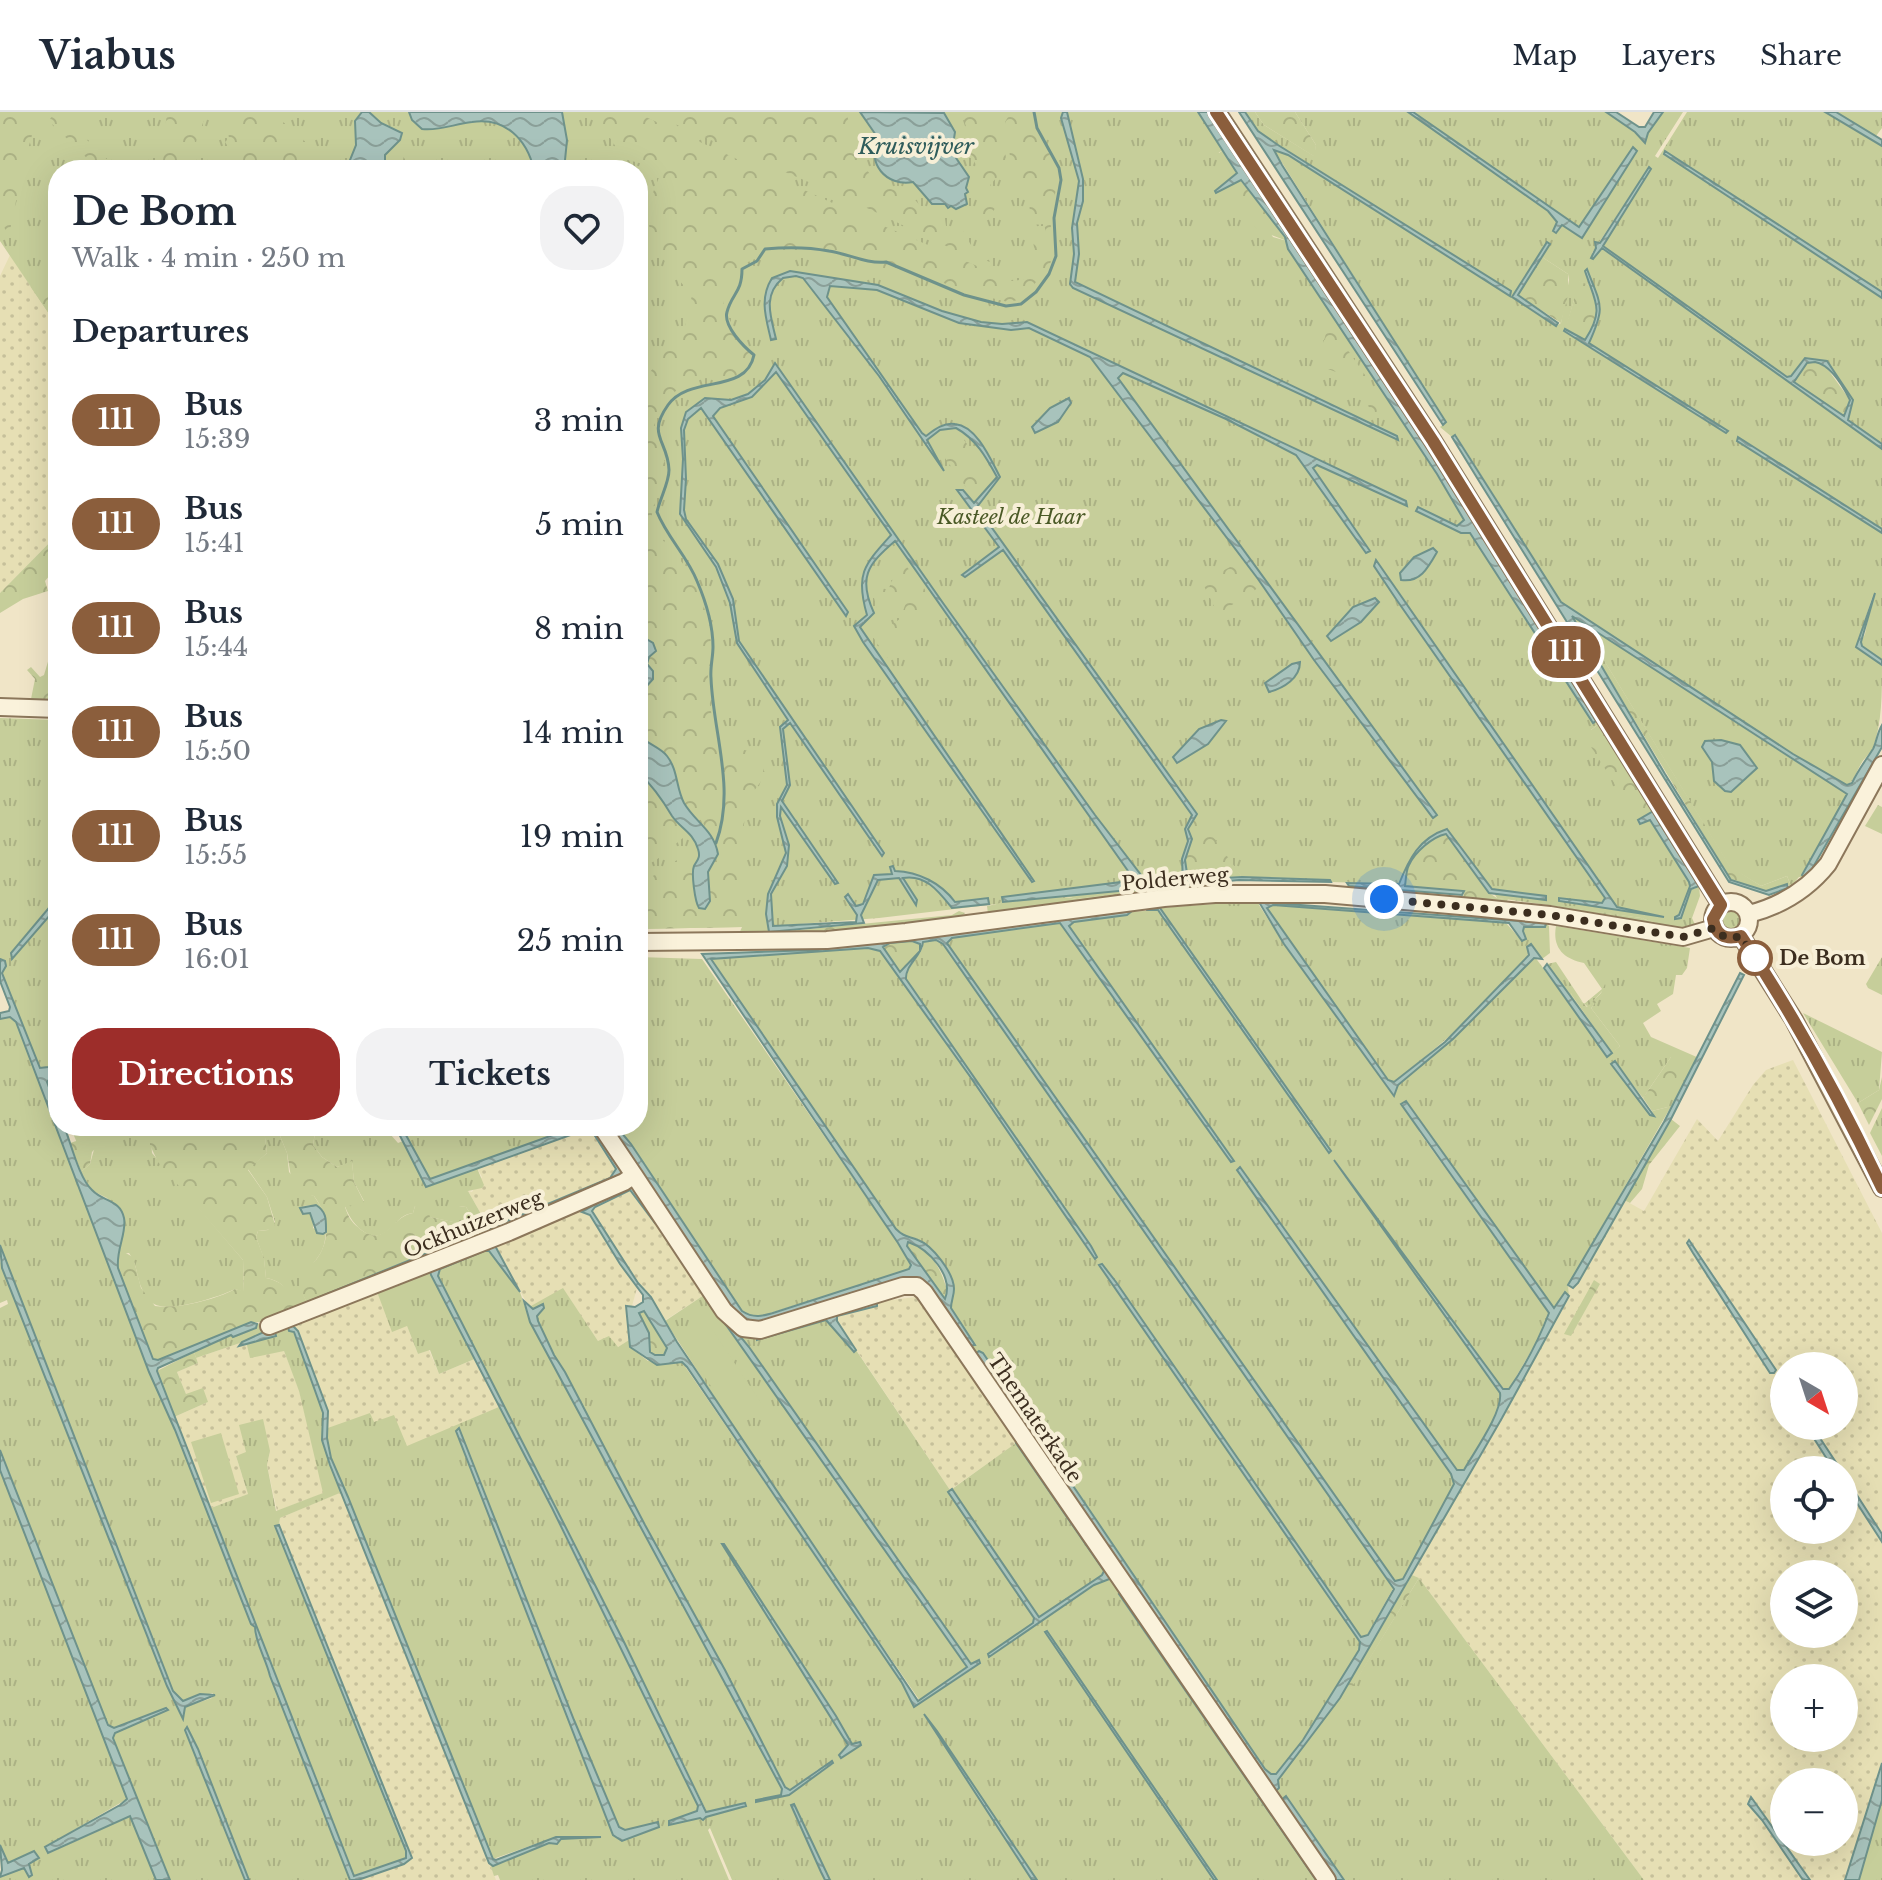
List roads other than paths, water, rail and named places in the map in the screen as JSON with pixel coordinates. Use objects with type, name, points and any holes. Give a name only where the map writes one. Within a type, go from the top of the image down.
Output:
[{"type":"street","points":[[1217,112],[1433,441],[1721,905]]},
{"type":"street","points":[[0,707],[48,709]]},
{"type":"street","points":[[1749,914],[1799,892],[1817,878],[1828,864],[1882,765]]},
{"type":"street","name":"Polderweg","points":[[648,942],[827,940],[1215,894],[1325,894],[1472,907],[1550,915],[1683,937],[1714,928]]},
{"type":"street","points":[[1737,903],[1749,914],[1747,930],[1741,936],[1730,939],[1719,935],[1714,928],[1713,919],[1721,905],[1737,903]]},
{"type":"street","points":[[1741,936],[1818,1063],[1882,1188]]},
{"type":"street","points":[[608,1136],[634,1175]]},
{"type":"street","name":"Ockhuizerweg","points":[[269,1326],[601,1194],[634,1175]]},
{"type":"street","name":"Thematerkade","points":[[634,1175],[724,1311],[743,1328],[760,1330],[911,1284],[924,1292],[1327,1880]]},
{"type":"water","points":[[362,112],[369,112],[381,123],[402,133],[400,140],[385,155],[385,160],[350,160],[356,145],[355,121]]},
{"type":"water","points":[[409,112],[562,112],[567,140],[565,160],[531,160],[513,132],[495,123],[484,121],[422,129],[412,120]]},
{"type":"water","name":"Kruisvijver","points":[[860,112],[944,113],[955,132],[952,152],[969,177],[968,192],[965,194],[967,204],[956,209],[948,208],[945,204],[932,204],[913,182],[903,183],[887,177],[875,156],[878,138]]},
{"type":"water","points":[[1063,112],[1067,112],[1083,179],[1083,201],[1077,223],[1079,254],[1075,282],[1397,436],[1398,440],[1073,288],[1070,284],[1074,254],[1072,228],[1079,181],[1061,118]]},
{"type":"water","points":[[1198,112],[1208,112],[1223,131],[1455,491],[1596,721],[1593,723],[1470,533],[1461,533],[1416,511],[1418,507],[1457,526],[1464,520],[1437,474],[1288,249],[1285,237],[1241,180],[1216,193],[1237,173]]},
{"type":"water","points":[[1239,112],[1245,112],[1258,131],[1278,145],[1511,291],[1510,296],[1288,155],[1274,150],[1446,422],[1443,425]]},
{"type":"water","points":[[1408,112],[1413,112],[1579,227],[1633,147],[1637,151],[1582,238],[1562,225],[1556,233],[1553,231],[1557,222],[1548,211]]},
{"type":"water","points":[[1606,112],[1616,112],[1639,127],[1645,127],[1654,112],[1663,112],[1648,133],[1645,143]]},
{"type":"water","points":[[1825,112],[1836,112],[1882,140],[1882,146]]},
{"type":"water","points":[[1665,151],[1882,292],[1882,298],[1664,154]]},
{"type":"water","points":[[1649,167],[1651,169],[1603,246],[1787,377],[1805,358],[1827,361],[1853,400],[1848,420],[1882,444],[1882,449],[1602,248],[1591,258],[1596,248],[1595,242],[1600,243]],"holes":[[[1807,363],[1821,364],[1836,377],[1850,400],[1844,416],[1794,382]]]},
{"type":"water","points":[[1547,242],[1550,244],[1518,295],[1558,323],[1556,326],[1512,297]]},
{"type":"water","points":[[1587,269],[1600,306],[1589,343],[1728,431],[1726,433],[1564,331],[1585,340],[1595,320],[1595,298],[1585,271]]},
{"type":"water","points":[[790,271],[878,285],[942,311],[981,322],[1027,322],[1406,501],[1407,506],[1317,465],[1313,468],[1370,551],[1366,553],[1296,455],[1226,419],[1123,373],[1118,378],[1437,815],[1433,818],[1090,357],[1029,328],[1011,330],[959,323],[877,290],[830,286],[827,297],[922,433],[926,436],[947,424],[963,426],[977,437],[988,453],[1000,477],[977,507],[1197,814],[1188,829],[1192,839],[1185,860],[1188,880],[1242,877],[1331,882],[1239,880],[1172,886],[1170,882],[1183,881],[1182,859],[1188,841],[1185,829],[1192,815],[1003,550],[965,577],[962,575],[999,547],[957,490],[963,490],[974,503],[997,477],[989,462],[963,432],[956,428],[940,430],[927,440],[944,471],[879,376],[803,278],[783,278],[772,292],[770,307],[776,339],[771,340],[765,309],[766,293],[772,278]]},
{"type":"water","points":[[775,363],[943,603],[1151,888],[1003,902],[1002,897],[1133,878],[895,541],[878,557],[868,573],[867,590],[874,613],[860,627],[1032,882],[854,626],[867,615],[862,589],[864,571],[891,535],[776,372],[752,397],[720,408],[713,416],[848,612],[846,616],[701,408],[688,419],[684,430],[686,519],[718,564],[733,599],[739,641],[884,853],[882,856],[790,723],[783,729],[790,785],[782,801],[838,883],[835,884],[781,807],[780,816],[789,845],[787,866],[771,894],[773,926],[856,922],[857,915],[845,897],[848,894],[856,906],[863,904],[874,875],[892,874],[890,867],[893,866],[895,871],[929,880],[955,902],[988,898],[989,904],[952,908],[937,890],[925,882],[911,877],[903,878],[917,900],[916,905],[899,878],[878,880],[861,915],[864,923],[769,932],[766,914],[768,894],[786,853],[777,804],[787,785],[780,727],[788,720],[737,643],[730,603],[716,567],[680,514],[681,428],[686,412],[705,398],[731,400],[748,394],[765,380]]},
{"type":"water","points":[[1069,398],[1071,403],[1058,422],[1035,433],[1032,427],[1050,408]]},
{"type":"water","points":[[1455,435],[1561,602],[1793,754],[1847,785],[1852,783],[1873,749],[1882,725],[1882,747],[1812,869],[1804,877],[1802,875],[1847,794],[1572,616],[1731,880],[1766,891],[1787,884],[1788,888],[1769,895],[1729,882],[1452,437]]},
{"type":"water","points":[[1738,437],[1882,529],[1882,533],[1737,441]]},
{"type":"water","points":[[1433,548],[1437,552],[1423,573],[1413,579],[1401,580],[1400,573],[1414,557]]},
{"type":"water","points":[[1376,560],[1617,907],[1664,917],[1559,901],[1559,898],[1602,903],[1605,898],[1396,599],[1374,566]]},
{"type":"water","points":[[1875,593],[1861,642],[1882,660],[1882,665],[1856,647]]},
{"type":"water","points":[[1375,598],[1379,602],[1361,622],[1331,641],[1327,636],[1353,607]]},
{"type":"water","points":[[648,640],[656,651],[648,660]]},
{"type":"water","points":[[1300,662],[1290,682],[1269,692],[1265,683],[1292,664]]},
{"type":"water","points":[[648,665],[653,671],[653,679],[648,685]]},
{"type":"water","points":[[1226,721],[1208,744],[1177,763],[1173,757],[1199,729]]},
{"type":"water","points":[[1721,740],[1740,745],[1757,768],[1731,792],[1725,791],[1714,781],[1712,762],[1702,747],[1705,741]]},
{"type":"water","points":[[648,742],[667,756],[684,803],[716,846],[718,854],[708,872],[710,901],[705,909],[699,908],[694,887],[693,870],[699,857],[698,849],[693,838],[675,820],[648,782]]},
{"type":"water","points":[[1657,809],[1660,816],[1657,819],[1699,886],[1691,889],[1681,918],[1675,917],[1679,915],[1689,882],[1650,820],[1640,824],[1638,820]]},
{"type":"water","points":[[1447,829],[1492,889],[1546,896],[1546,900],[1489,893],[1446,834],[1415,855],[1408,867],[1405,886],[1464,891],[1462,895],[1349,886],[1347,883],[1399,884],[1416,850],[1429,838]]},
{"type":"water","points":[[1259,902],[1546,923],[1545,927],[1524,927],[1526,939],[1522,941],[1509,923],[1273,905],[1267,908],[1388,1080],[1394,1082],[1445,1042],[1529,955],[1527,947],[1531,944],[1542,959],[1534,958],[1453,1039],[1398,1085],[1394,1096],[1284,944]]},
{"type":"water","points":[[1146,907],[1160,908],[1331,1151],[1329,1153],[1158,910],[1147,910]]},
{"type":"water","points":[[48,909],[48,918],[12,959],[11,953]]},
{"type":"water","points":[[1132,911],[1127,915],[1074,922],[1069,926],[1234,1161],[1231,1162],[1060,923],[952,938],[947,943],[1395,1581],[1403,1579],[1454,1484],[1451,1474],[1237,1170],[1240,1167],[1457,1470],[1464,1470],[1487,1432],[1497,1411],[1500,1393],[1334,1160],[1503,1389],[1509,1389],[1521,1371],[1549,1313],[1401,1104],[1406,1101],[1554,1308],[1565,1292],[1569,1296],[1340,1698],[1278,1780],[1279,1788],[1276,1791],[973,1356],[979,1351],[983,1353],[1271,1774],[1276,1774],[1303,1740],[1359,1650],[1360,1642],[1099,1265],[1102,1264],[1116,1282],[1361,1637],[1368,1635],[1394,1589],[943,944],[936,940],[923,942],[920,952],[908,969],[906,979],[1097,1257],[1095,1259],[880,951],[868,948],[711,959],[896,1229],[924,1243],[941,1260],[953,1283],[951,1308],[975,1345],[968,1346],[928,1288],[752,1324],[734,1313],[616,1136],[624,1136],[631,1144],[746,1314],[767,1315],[909,1269],[911,1265],[702,954],[814,950]],"holes":[[[912,941],[920,944],[920,951],[900,972],[883,947],[890,943]],[[908,1242],[931,1257],[943,1273],[947,1290],[945,1299],[907,1246]]]},
{"type":"water","points":[[0,959],[5,961],[2,973],[40,1068],[48,1067],[48,1106],[16,1022],[10,1017],[0,1019],[0,1013],[9,1011],[10,1007],[0,981]]},
{"type":"water","points":[[1547,964],[1612,1053],[1607,1057],[1544,968]]},
{"type":"water","points":[[1740,973],[1744,975],[1671,1119],[1573,1288],[1568,1285],[1664,1122]]},
{"type":"water","points":[[1615,1061],[1654,1116],[1650,1115],[1611,1064]]},
{"type":"water","points":[[59,1136],[67,1136],[87,1185],[122,1212],[125,1224],[118,1268],[153,1359],[158,1360],[251,1322],[257,1324],[256,1328],[233,1337],[231,1335],[157,1371],[354,1876],[406,1858],[406,1851],[275,1526],[279,1525],[412,1858],[404,1864],[350,1880],[270,1676],[255,1627],[251,1624],[149,1372]]},
{"type":"water","points":[[400,1136],[406,1136],[430,1179],[550,1136],[568,1136],[426,1187]]},
{"type":"water","points":[[595,1136],[601,1136],[622,1170],[620,1176],[601,1189],[483,1234],[483,1231],[610,1178],[616,1169]]},
{"type":"water","points":[[627,1186],[635,1187],[658,1222],[655,1223],[630,1190],[592,1211],[918,1701],[967,1667],[724,1322],[727,1320],[971,1664],[979,1660],[980,1663],[914,1707],[902,1683],[687,1367],[682,1362],[657,1365],[630,1347],[626,1306],[635,1307],[643,1302],[643,1295],[590,1215],[582,1212]],"holes":[[[644,1311],[667,1348],[664,1355],[650,1352],[649,1333],[639,1313]]]},
{"type":"water","points":[[316,1205],[325,1217],[326,1232],[323,1234],[317,1233],[310,1213],[303,1214],[300,1208]]},
{"type":"water","points":[[474,1234],[475,1237],[305,1307],[302,1304]]},
{"type":"water","points":[[1689,1240],[1770,1361],[1770,1373],[1693,1253],[1687,1243]]},
{"type":"water","points":[[493,1242],[520,1292],[489,1251],[440,1269],[438,1276],[624,1642],[706,1812],[745,1803],[746,1806],[703,1820],[700,1818],[669,1825],[669,1821],[697,1811],[698,1806],[552,1508],[431,1275],[430,1271]]},
{"type":"water","points":[[0,1245],[173,1691],[183,1701],[200,1694],[215,1695],[185,1707],[183,1719],[167,1686],[2,1268]]},
{"type":"water","points":[[877,1299],[877,1306],[837,1316],[837,1321],[856,1350],[854,1352],[826,1320],[757,1340],[757,1337]]},
{"type":"water","points":[[524,1301],[533,1309],[543,1304],[538,1321],[554,1355],[785,1787],[790,1790],[832,1761],[789,1795],[756,1802],[781,1795],[782,1789],[530,1322]]},
{"type":"water","points":[[293,1326],[298,1331],[328,1411],[327,1438],[331,1458],[493,1859],[556,1837],[601,1837],[561,1839],[557,1844],[549,1843],[493,1866],[489,1863],[330,1465],[322,1440],[323,1413],[294,1332],[289,1331],[288,1327]]},
{"type":"water","points":[[266,1331],[275,1332],[276,1336],[239,1346],[242,1342]]},
{"type":"water","points":[[459,1428],[619,1827],[625,1830],[658,1822],[659,1827],[622,1841],[613,1835],[456,1431]]},
{"type":"water","points":[[1021,1440],[1112,1578],[1094,1585],[989,1657],[988,1654],[1033,1623],[1034,1618],[948,1492],[952,1489],[1039,1617],[1104,1571],[1016,1443]]},
{"type":"water","points":[[1815,1440],[1821,1440],[1832,1456],[1825,1456]]},
{"type":"water","points":[[0,1450],[108,1725],[114,1728],[166,1708],[168,1710],[115,1733],[113,1738],[170,1880],[156,1880],[130,1816],[48,1853],[45,1847],[127,1799],[0,1470]]},
{"type":"water","points":[[1858,1497],[1882,1534],[1882,1542],[1858,1505]]},
{"type":"water","points":[[722,1544],[852,1744],[860,1742],[861,1745],[841,1758],[839,1755],[848,1745]]},
{"type":"water","points":[[1122,1592],[1320,1880],[1316,1880],[1119,1594]]},
{"type":"water","points":[[1047,1631],[1217,1880],[1214,1880]]},
{"type":"water","points":[[924,1714],[937,1731],[1037,1880],[1032,1880]]},
{"type":"water","points":[[187,1727],[249,1880],[245,1880],[185,1730]]},
{"type":"water","points":[[1882,1763],[1882,1800],[1859,1880],[1845,1880],[1853,1856],[1858,1856],[1858,1839]]},
{"type":"water","points":[[1286,1796],[1344,1880],[1335,1880],[1282,1805],[1280,1801]]},
{"type":"water","points":[[1751,1797],[1770,1824],[1770,1832],[1762,1820],[1748,1804]]},
{"type":"water","points":[[794,1804],[830,1880],[825,1880],[821,1872],[791,1805]]},
{"type":"water","points":[[0,1845],[8,1863],[34,1851],[39,1858],[29,1864],[32,1875],[29,1877],[24,1868],[0,1877]]},
{"type":"water","points":[[1787,1856],[1793,1856],[1810,1880],[1803,1880]]},
{"type":"waterway","points":[[716,843],[722,823],[724,782],[711,674],[712,630],[693,572],[657,512],[669,470],[658,431],[662,415],[678,396],[729,380],[749,367],[754,355],[731,330],[727,312],[739,288],[742,269],[757,261],[765,249],[813,249],[871,262],[886,262],[964,295],[1006,306],[1021,304],[1036,292],[1049,274],[1056,256],[1054,218],[1061,180],[1059,168],[1037,128],[1034,112]]},
{"type":"place","name":"De Bom","points":[[1755,958]]},
{"type":"park label","name":"Kasteel de Haar","points":[[1011,517]]}]
